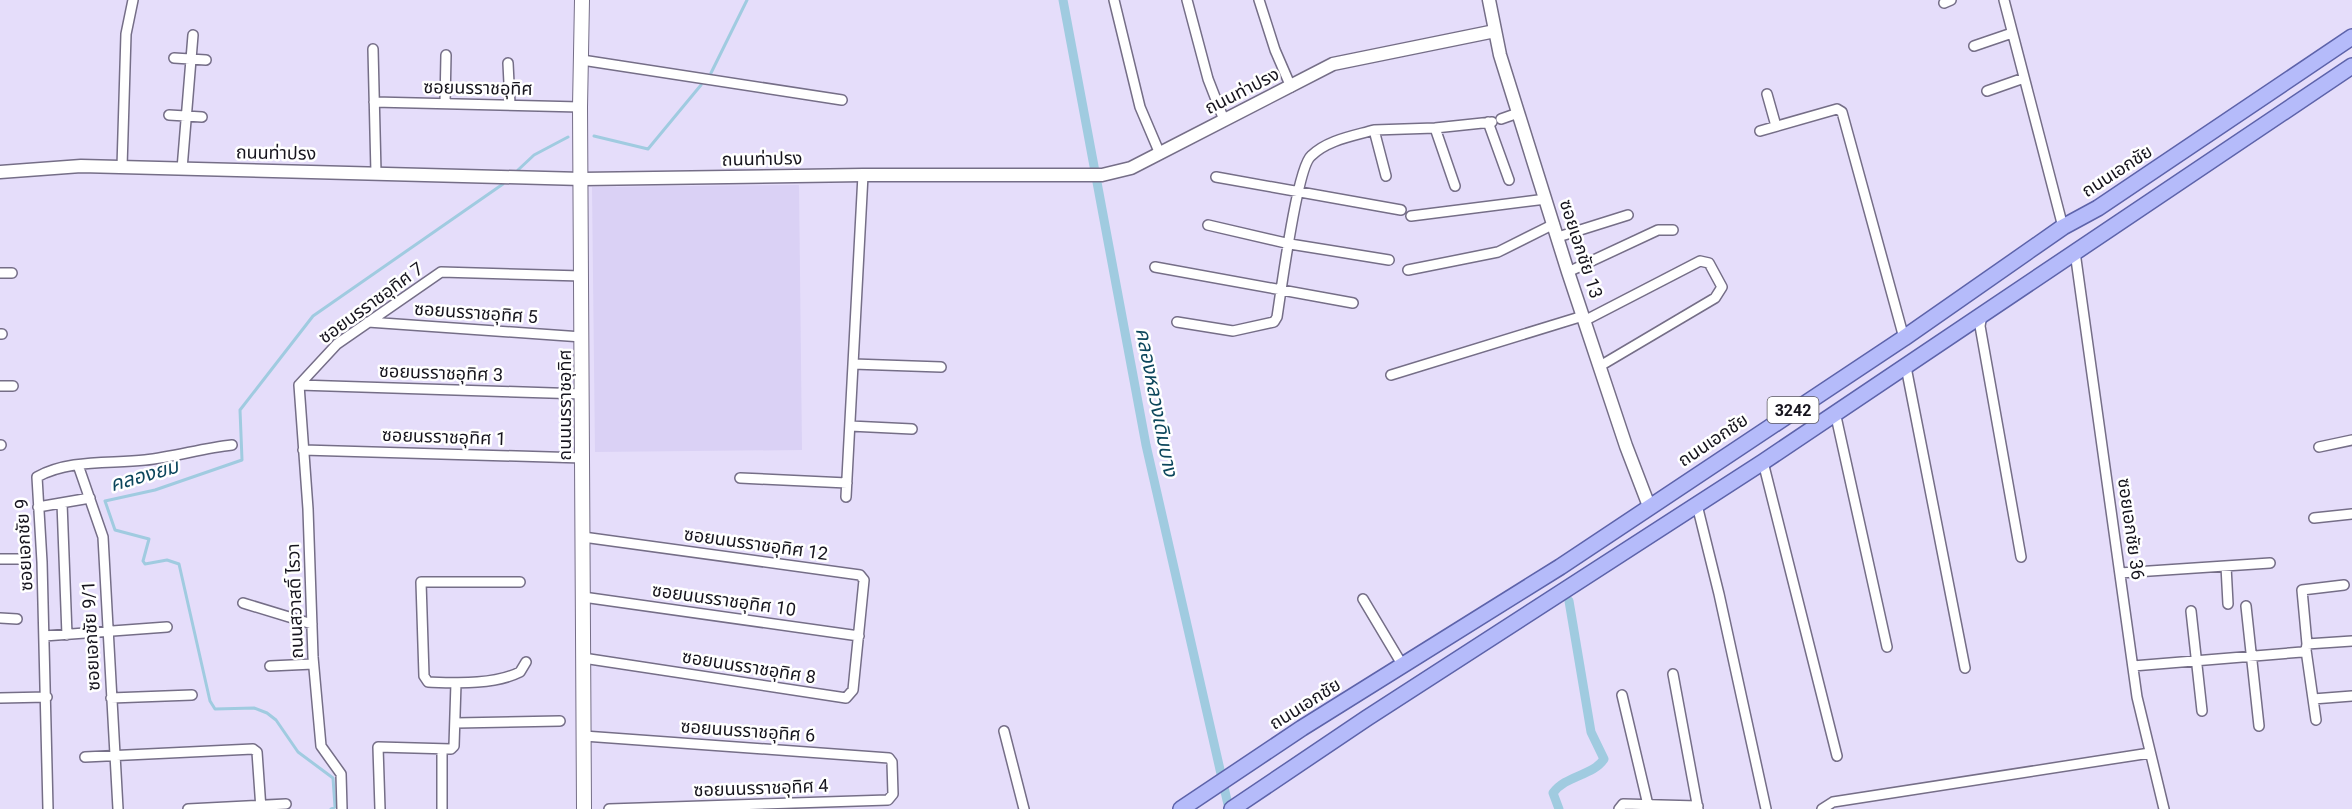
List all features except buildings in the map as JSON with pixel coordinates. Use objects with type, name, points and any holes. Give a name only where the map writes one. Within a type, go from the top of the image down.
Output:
[{"type":"main road","name":"ถนนนรราชอุทิศ","points":[[582,0],[580,107],[584,809]]},
{"type":"main road","name":"ถนนเอกชัย","points":[[1181,809],[1904,338],[2063,227],[2098,208],[2352,37]]},
{"type":"main road","name":"3242","points":[[1239,805],[1367,718],[1763,462],[2352,66]]},
{"type":"main road","points":[[2063,227],[2075,252]]},
{"type":"street","points":[[122,167],[126,34],[133,0]]},
{"type":"street","points":[[1114,0],[1140,107],[1160,154]]},
{"type":"street","points":[[1187,0],[1208,79],[1224,120]]},
{"type":"street","points":[[1259,0],[1275,51],[1291,87]]},
{"type":"street","name":"ซอยเอกชัย 13","points":[[1489,0],[1494,31],[1568,272],[1649,506]]},
{"type":"street","points":[[2004,0],[2063,227]]},
{"type":"street","name":"ถนนท่าปรง","points":[[0,172],[81,166],[582,179],[863,175],[1102,175],[1131,168],[1333,64],[1494,31]]},
{"type":"street","points":[[1974,46],[2012,33]]},
{"type":"street","points":[[182,169],[193,35]]},
{"type":"street","points":[[373,49],[376,173]]},
{"type":"street","points":[[445,103],[446,55]]},
{"type":"street","points":[[174,58],[206,60]]},
{"type":"street","points":[[582,60],[842,100]]},
{"type":"street","points":[[508,63],[510,104]]},
{"type":"street","points":[[1987,92],[2024,78]]},
{"type":"street","points":[[1767,94],[1776,126]]},
{"type":"street","name":"ซอยนรราชอุทิศ","points":[[374,102],[580,107]]},
{"type":"street","points":[[1760,131],[1837,109],[1842,112],[1904,338]]},
{"type":"street","points":[[1177,322],[1233,331],[1271,323],[1277,317],[1297,191],[1303,168],[1310,156],[1336,142],[1374,130],[1435,128],[1494,121],[1518,113]]},
{"type":"street","points":[[169,115],[202,117]]},
{"type":"street","points":[[1494,121],[1509,180]]},
{"type":"street","points":[[1435,128],[1455,186]]},
{"type":"street","points":[[1374,130],[1386,176]]},
{"type":"street","points":[[846,497],[863,175]]},
{"type":"street","points":[[1216,177],[1401,210]]},
{"type":"street","points":[[1412,216],[1546,199]]},
{"type":"street","points":[[1558,237],[1628,216]]},
{"type":"street","points":[[1408,270],[1498,252],[1554,224]]},
{"type":"street","points":[[1208,225],[1290,244],[1389,260]]},
{"type":"street","points":[[1568,272],[1658,230],[1673,230]]},
{"type":"street","name":"ซอยเอกชัย 36","points":[[2075,252],[2133,666],[2150,753],[2164,809]]},
{"type":"street","points":[[1391,375],[1584,318],[1700,261],[1709,263],[1722,287],[1715,298],[1600,366]]},
{"type":"street","points":[[1155,267],[1353,303]]},
{"type":"street","name":"ซอยนรราชอุทิศ 7","points":[[299,385],[337,344],[441,272],[582,276]]},
{"type":"street","points":[[0,273],[12,273]]},
{"type":"street","points":[[1982,315],[1980,326],[2020,557]]},
{"type":"street","name":"ซอยนรราชอุทิศ 5","points":[[368,322],[582,337]]},
{"type":"street","points":[[854,364],[941,367]]},
{"type":"street","points":[[1906,367],[1965,668]]},
{"type":"street","name":"ซอยนรราชอุทิศ 3","points":[[299,385],[583,394]]},
{"type":"street","name":"ถนนสวาสดิ์ ไรวา","points":[[299,385],[313,664],[321,749],[341,774],[342,809]]},
{"type":"street","points":[[0,386],[13,386]]},
{"type":"street","points":[[1835,412],[1887,647]]},
{"type":"street","points":[[850,426],[912,429]]},
{"type":"street","points":[[2319,447],[2352,440]]},
{"type":"street","name":"ซอยเอกชัย 9","points":[[48,809],[47,697],[37,477],[47,472],[78,465],[147,460],[232,445]]},
{"type":"street","name":"ซอยนรราชอุทิศ 1","points":[[303,450],[583,458]]},
{"type":"street","points":[[1763,462],[1837,756]]},
{"type":"street","name":"ซอยเอกชัย 9/1","points":[[78,465],[103,537],[118,809]]},
{"type":"street","points":[[740,478],[847,483]]},
{"type":"street","points":[[38,507],[90,498]]},
{"type":"street","points":[[62,503],[67,634]]},
{"type":"street","points":[[1697,505],[1766,809]]},
{"type":"street","points":[[2314,518],[2352,514]]},
{"type":"street","name":"ซอยนนรราชอุทิศ 12","points":[[583,537],[862,575],[864,580],[859,636]]},
{"type":"street","points":[[0,559],[20,559]]},
{"type":"street","points":[[2120,573],[2270,563]]},
{"type":"street","points":[[2226,566],[2228,604]]},
{"type":"street","points":[[520,582],[421,582],[425,680],[456,683],[515,675],[524,669],[526,662]]},
{"type":"street","points":[[2316,720],[2302,590],[2344,585]]},
{"type":"street","name":"ซอยนนรราชอุทิศ 10","points":[[583,597],[859,636]]},
{"type":"street","points":[[1363,599],[1403,666]]},
{"type":"street","points":[[243,603],[312,624]]},
{"type":"street","points":[[2246,606],[2259,726]]},
{"type":"street","points":[[2191,611],[2202,711]]},
{"type":"street","points":[[0,618],[17,619]]},
{"type":"street","points":[[44,636],[167,627]]},
{"type":"street","name":"ซอยนนรราชอุทิศ 8","points":[[584,658],[846,698],[853,690],[859,636]]},
{"type":"street","points":[[2133,666],[2251,656],[2352,641]]},
{"type":"street","points":[[270,666],[313,664]]},
{"type":"street","points":[[1620,809],[1623,804],[1698,808],[1673,674]]},
{"type":"street","points":[[380,809],[378,747],[442,748],[454,746],[456,683]]},
{"type":"street","points":[[111,698],[192,695]]},
{"type":"street","points":[[1622,695],[1648,805]]},
{"type":"street","points":[[2313,699],[2352,696]]},
{"type":"street","points":[[0,698],[47,697]]},
{"type":"street","points":[[456,723],[560,721]]},
{"type":"street","points":[[1004,731],[1024,809]]},
{"type":"street","name":"ซอยนนรราชอุทิศ 6","points":[[584,736],[889,758],[892,778]]},
{"type":"street","points":[[442,748],[442,809]]},
{"type":"street","points":[[85,757],[255,749],[260,807]]},
{"type":"street","points":[[1822,809],[1833,802],[2150,753]]},
{"type":"street","name":"ซอยนนรราชอุทิศ 4","points":[[609,809],[888,800],[893,794],[892,778]]},
{"type":"street","points":[[188,809],[286,804]]},
{"type":"shaded area","points":[[799,185],[802,450],[595,452],[592,187]]},
{"type":"waterway","name":"คลองยม","points":[[711,73],[747,0]]},
{"type":"waterway","name":"คลองหลวงเดิมบาง","points":[[1063,0],[1146,445],[1229,809]]},
{"type":"waterway","name":"คลองยม","points":[[594,136],[648,149],[701,85]]},
{"type":"waterway","name":"คลองยม","points":[[518,170],[534,155],[568,137]]},
{"type":"waterway","name":"คลองยม","points":[[331,809],[335,807],[333,778],[298,752],[276,720],[267,713],[254,708],[215,709],[210,701],[179,564],[167,560],[145,564],[143,561],[149,539],[115,530],[105,501],[155,490],[242,460],[240,410],[313,316],[503,184]]},
{"type":"waterway","points":[[1559,809],[1553,793],[1558,787],[1593,769],[1604,759],[1591,732],[1569,601]]}]
